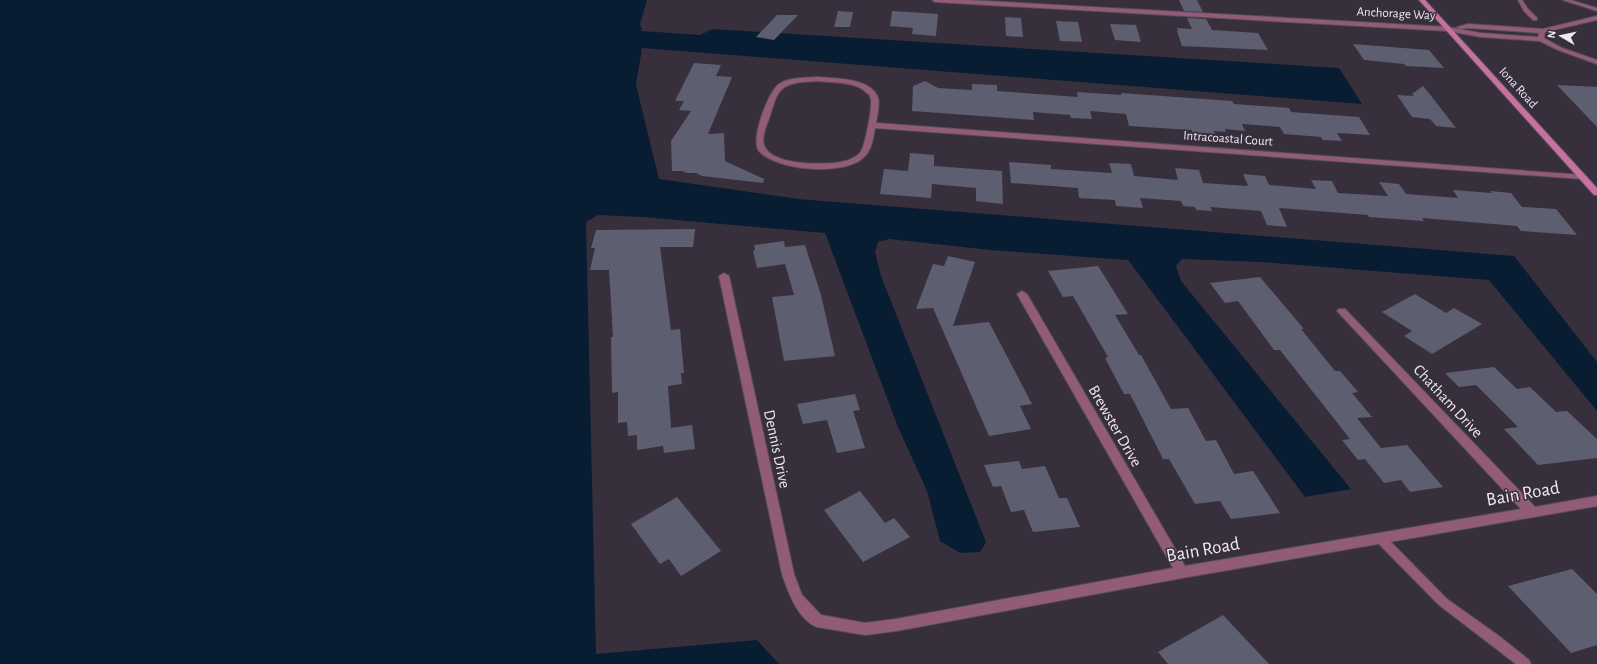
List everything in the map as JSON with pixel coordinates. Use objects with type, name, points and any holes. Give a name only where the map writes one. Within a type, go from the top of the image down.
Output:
[{"type":"street","name":"Anchorage Way","points":[[935,0],[1448,29]]},
{"type":"street","name":"Iona Road","points":[[1422,0],[1597,193]]},
{"type":"street","points":[[1448,29],[1468,26],[1543,31],[1597,18]]},
{"type":"street","points":[[1448,29],[1481,35],[1541,39],[1560,49],[1597,62]]},
{"type":"street","points":[[1541,39],[1543,31]]},
{"type":"street","points":[[818,79],[848,82],[861,86],[871,92],[875,100],[871,126],[865,153],[854,161],[837,165],[820,166],[784,162],[769,156],[761,148],[760,139],[774,96],[778,89],[788,83],[802,80],[818,79]]},
{"type":"street","name":"Intracoastal Court","points":[[871,126],[1583,177]]},
{"type":"street","name":"Dennis Drive","points":[[724,276],[788,574],[796,599],[817,621]]},
{"type":"street","name":"Brewster Drive","points":[[1022,294],[1182,572]]},
{"type":"street","name":"Chatham Drive","points":[[1342,311],[1532,512]]},
{"type":"street","name":"Bain Road","points":[[817,621],[864,629],[1182,572],[1597,501]]},
{"type":"lane","points":[[1520,0],[1526,10],[1535,19]]},
{"type":"lane","points":[[1566,0],[1597,10]]},
{"type":"lane","points":[[1380,538],[1443,602],[1525,664]]},
{"type":"water","points":[[0,0],[647,0],[640,24],[642,31],[700,35],[713,29],[1339,68],[1362,104],[642,48],[636,85],[659,179],[798,199],[1514,256],[1597,362],[1597,411],[1489,280],[1260,262],[1182,259],[1176,266],[1181,281],[1351,489],[1305,497],[1128,260],[990,250],[889,239],[878,242],[875,252],[881,276],[986,542],[980,552],[960,553],[940,541],[927,491],[898,427],[825,233],[643,217],[598,215],[586,222],[596,654],[757,640],[779,664],[0,664]]},
{"type":"building","points":[[1179,0],[1197,0],[1203,12],[1184,11]]},
{"type":"building","points":[[838,11],[853,12],[850,27],[834,27]]},
{"type":"building","points":[[892,11],[938,14],[936,36],[912,34],[913,28],[890,26]]},
{"type":"building","points":[[777,15],[798,15],[774,40],[756,37]]},
{"type":"building","points":[[1005,17],[1021,18],[1023,37],[1006,36]]},
{"type":"building","points":[[1187,18],[1206,19],[1212,30],[1258,33],[1268,50],[1182,46],[1177,28],[1192,29]]},
{"type":"building","points":[[1056,21],[1078,22],[1082,42],[1060,41]]},
{"type":"building","points":[[1110,24],[1136,25],[1141,42],[1115,40]]},
{"type":"building","points":[[1353,44],[1429,50],[1444,68],[1406,66],[1404,64],[1364,60]]},
{"type":"building","points":[[694,63],[721,65],[716,76],[732,77],[708,134],[724,133],[725,161],[764,179],[763,183],[702,176],[696,173],[687,173],[682,171],[672,171],[671,141],[691,111],[679,110],[684,101],[675,101]]},
{"type":"building","points":[[925,81],[938,88],[972,90],[972,84],[997,85],[997,91],[1078,97],[1077,92],[1122,95],[1121,93],[1232,101],[1234,104],[1289,108],[1291,112],[1359,117],[1370,135],[1337,133],[1342,141],[1323,140],[1321,137],[1284,134],[1280,127],[1242,124],[1245,131],[1225,129],[1226,132],[1214,131],[1215,134],[1192,132],[1192,130],[1129,126],[1126,114],[1090,111],[1092,119],[1071,118],[1070,115],[1033,112],[1034,120],[912,111],[913,86]]},
{"type":"building","points":[[1557,85],[1597,87],[1597,127]]},
{"type":"building","points":[[1423,86],[1456,128],[1436,126],[1430,119],[1412,117],[1397,95],[1414,96],[1412,94]]},
{"type":"building","points":[[910,153],[934,155],[934,166],[1002,171],[1003,204],[976,201],[976,188],[932,184],[931,198],[880,194],[884,169],[908,171]]},
{"type":"building","points":[[1009,162],[1051,165],[1051,169],[1112,173],[1109,163],[1131,164],[1134,176],[1178,180],[1175,168],[1199,170],[1203,183],[1248,186],[1243,174],[1265,176],[1269,185],[1316,189],[1311,180],[1332,181],[1338,193],[1388,196],[1379,182],[1399,184],[1406,194],[1458,198],[1453,190],[1511,193],[1522,207],[1556,209],[1577,235],[1521,231],[1517,226],[1422,218],[1424,221],[1369,217],[1368,215],[1279,208],[1287,227],[1267,225],[1261,211],[1210,207],[1212,211],[1196,210],[1195,207],[1183,206],[1181,201],[1140,198],[1143,208],[1116,206],[1115,200],[1079,198],[1078,188],[1011,183]]},
{"type":"building","points":[[695,229],[693,247],[660,247],[671,330],[680,329],[684,373],[681,373],[682,384],[668,386],[671,428],[692,425],[695,449],[664,453],[663,446],[637,450],[637,435],[628,436],[627,422],[618,423],[618,392],[612,393],[611,337],[613,337],[609,270],[590,270],[595,248],[591,248],[596,230]]},
{"type":"building","points":[[784,241],[785,247],[805,245],[821,295],[835,356],[784,361],[772,297],[794,295],[785,264],[757,268],[753,251],[755,250],[754,245]]},
{"type":"building","points":[[948,256],[975,262],[953,326],[989,322],[1032,404],[1020,406],[1031,429],[989,436],[933,308],[916,309],[933,264],[944,266]]},
{"type":"building","points":[[1098,266],[1128,314],[1115,315],[1139,355],[1141,355],[1171,409],[1188,408],[1206,441],[1216,440],[1234,474],[1253,471],[1280,513],[1231,519],[1220,501],[1195,504],[1169,459],[1163,459],[1130,394],[1124,394],[1105,358],[1108,357],[1073,296],[1063,297],[1048,271]]},
{"type":"building","points":[[1260,277],[1304,329],[1301,329],[1335,371],[1340,371],[1358,392],[1352,393],[1372,417],[1357,418],[1381,448],[1407,445],[1443,487],[1410,492],[1401,480],[1384,483],[1365,459],[1358,460],[1342,440],[1350,439],[1280,350],[1274,350],[1238,301],[1225,303],[1210,283]]},
{"type":"building","points":[[1415,294],[1446,313],[1454,308],[1482,324],[1432,354],[1404,336],[1412,331],[1382,312]]},
{"type":"building","points":[[1494,367],[1517,389],[1530,387],[1556,412],[1567,411],[1597,439],[1597,458],[1538,465],[1504,429],[1518,427],[1476,385],[1459,387],[1445,373]]},
{"type":"building","points":[[855,394],[860,410],[853,411],[865,448],[837,453],[827,420],[803,424],[797,404]]},
{"type":"building","points":[[1019,461],[1022,469],[1045,466],[1059,498],[1067,498],[1080,527],[1033,532],[1024,510],[1011,512],[1001,486],[993,487],[984,465]]},
{"type":"building","points":[[860,491],[885,523],[894,518],[910,537],[863,562],[824,510]]},
{"type":"building","points":[[677,497],[721,551],[681,576],[669,559],[660,564],[631,524]]},
{"type":"building","points":[[1572,569],[1597,594],[1597,645],[1571,653],[1508,586]]},
{"type":"building","points":[[1223,615],[1269,664],[1168,664],[1158,652]]}]
